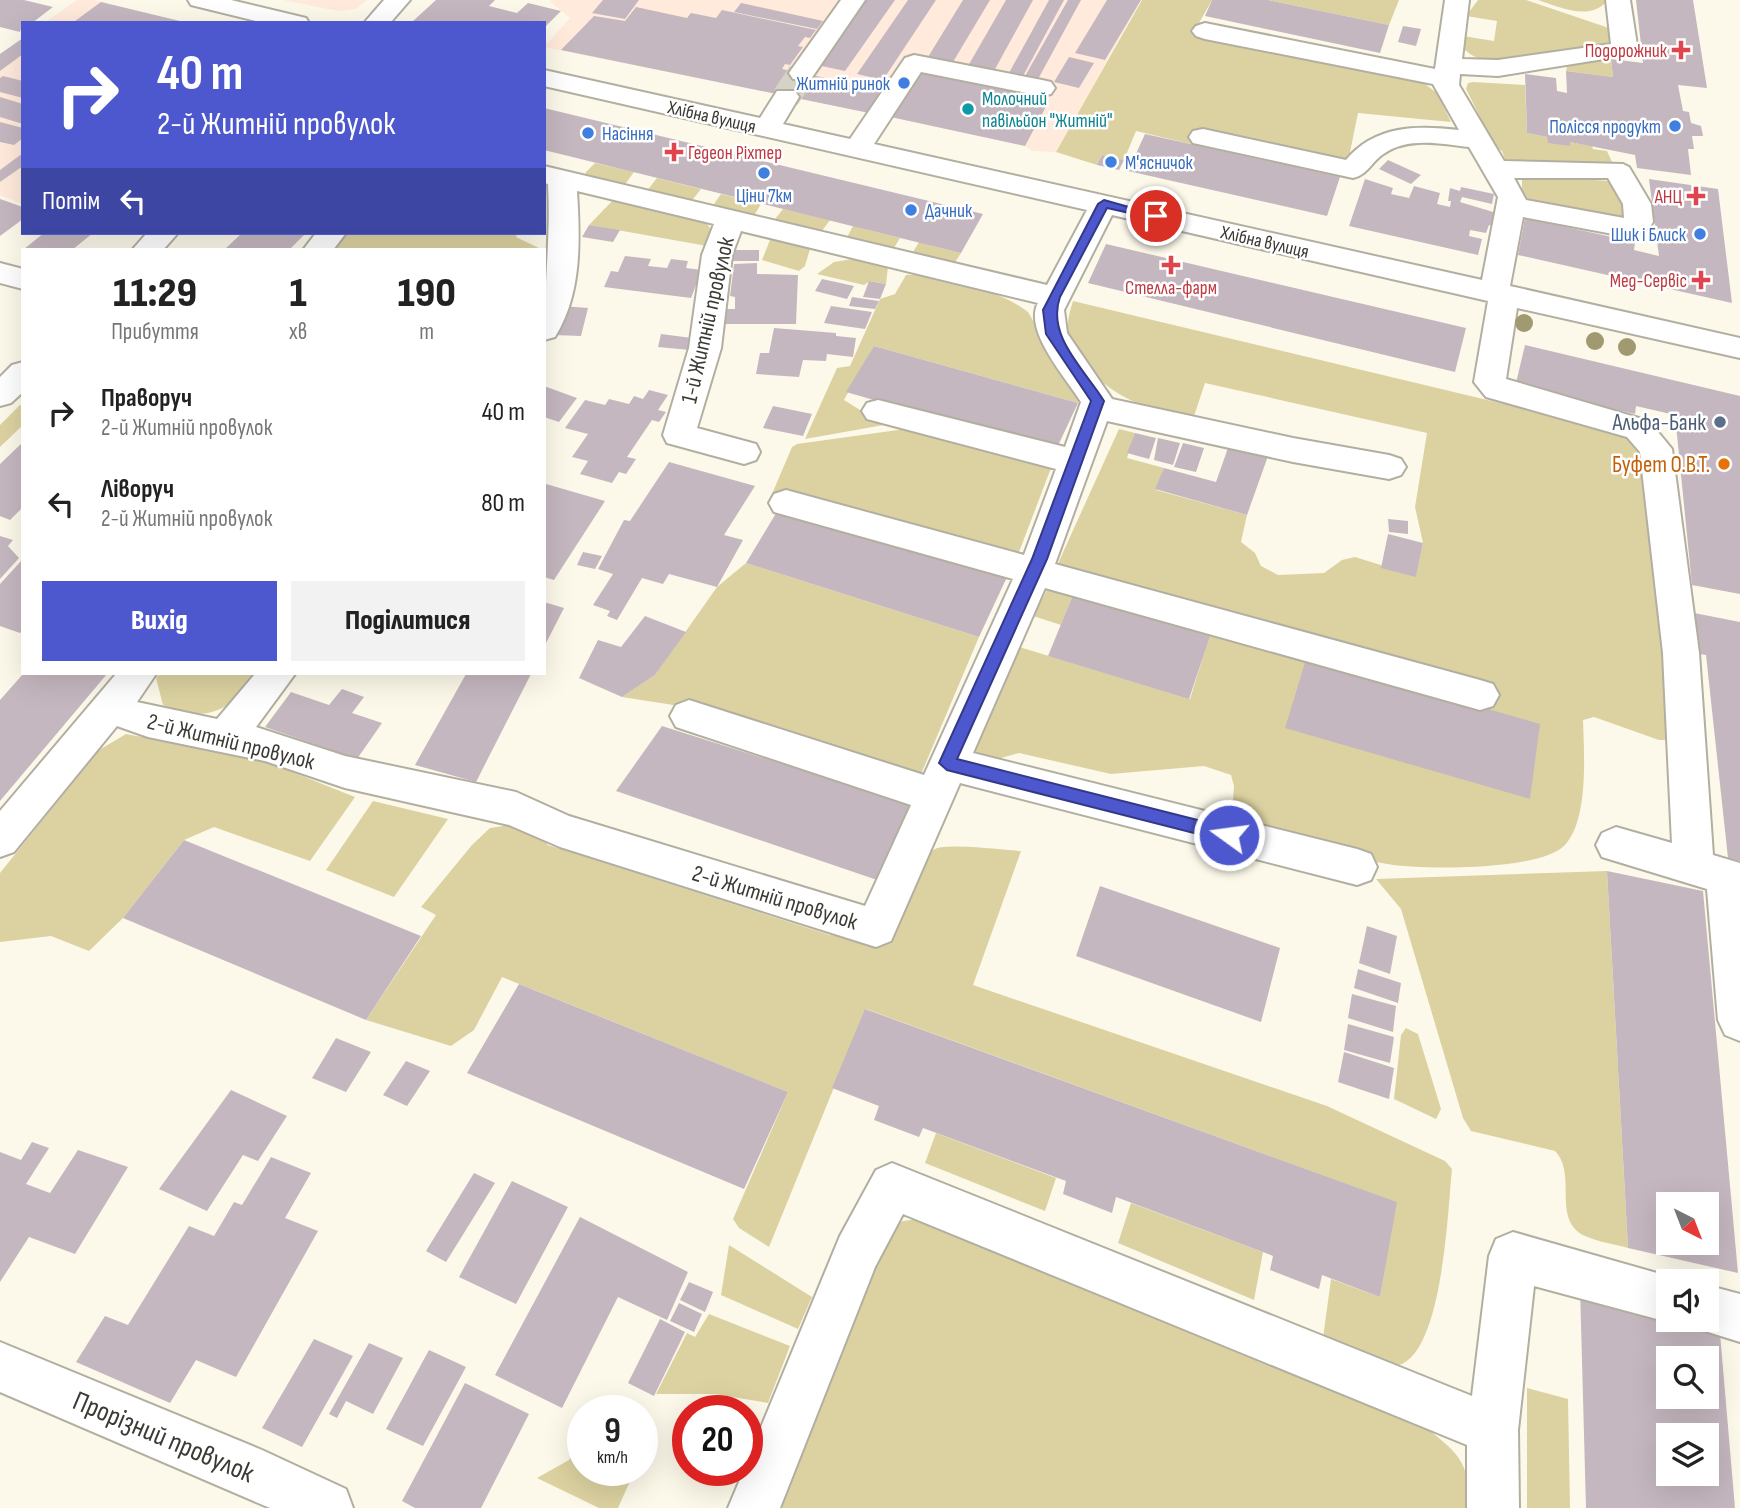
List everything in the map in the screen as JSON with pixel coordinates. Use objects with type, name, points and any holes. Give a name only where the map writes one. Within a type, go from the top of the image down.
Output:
[{"type":"street","points":[[200,0],[289,21]]},
{"type":"street","points":[[378,21],[398,0]]},
{"type":"street","points":[[802,73],[853,0]]},
{"type":"street","points":[[1457,0],[1446,85],[1512,197],[1490,382],[1497,389],[1638,429],[1656,449],[1681,653],[1720,874],[1740,1020]]},
{"type":"street","points":[[1205,31],[1448,72],[1498,68],[1620,50],[1624,45],[1618,0]]},
{"type":"street","points":[[857,149],[914,63],[1042,88]]},
{"type":"street","name":"Хлібна вулиця","points":[[546,78],[1740,348]]},
{"type":"street","points":[[766,128],[786,97]]},
{"type":"street","points":[[1203,137],[1353,170],[1369,150],[1387,138],[1412,135],[1478,140]]},
{"type":"street","points":[[1495,169],[1613,170],[1619,173],[1640,214],[1639,222],[1629,228],[1511,206]]},
{"type":"street","points":[[546,326],[555,309],[566,252],[553,176],[730,221],[1054,297]]},
{"type":"street","points":[[1104,204],[1049,310],[1052,334],[1097,401],[1096,407],[1293,450],[1389,467]]},
{"type":"street","name":"1-й Житній провулок","points":[[730,221],[717,256],[705,348],[679,435],[744,452]]},
{"type":"street","points":[[148,248],[162,235]]},
{"type":"street","points":[[0,273],[21,278]]},
{"type":"street","points":[[0,395],[21,375]]},
{"type":"street","name":"2-й Житній провулок","points":[[110,708],[148,721],[226,736],[345,772],[516,809],[560,830],[876,928],[940,779],[1034,574],[1096,407]]},
{"type":"street","points":[[878,411],[1075,462]]},
{"type":"street","points":[[786,503],[1034,574],[1480,695]]},
{"type":"street","points":[[0,840],[137,675]]},
{"type":"street","points":[[226,736],[276,675]]},
{"type":"street","points":[[689,716],[940,779],[1357,867],[1352,855]]},
{"type":"street","points":[[1616,845],[1720,874]]},
{"type":"street","points":[[754,1508],[857,1253],[892,1186],[1493,1430]]},
{"type":"street","points":[[1493,1508],[1493,1430],[1513,1256],[1656,1295]]},
{"type":"street","points":[[1719,1312],[1740,1318]]},
{"type":"street","name":"Прорізний провулок","points":[[0,1367],[244,1468],[327,1508]]},
{"type":"shaded area","points":[[77,0],[93,0],[180,21],[47,21]]},
{"type":"shaded area","points":[[283,0],[367,0],[355,9],[339,11]]},
{"type":"shaded area","name":"Житній ринок","points":[[1141,0],[1056,152],[1032,151],[1025,146],[886,116],[546,47],[570,18],[550,2]]},
{"type":"shaded area","points":[[1142,0],[1212,0],[1194,32],[1387,73],[1425,84],[1437,93],[1451,122],[1358,113],[1348,162],[1201,128],[1195,145],[1136,131],[1124,160],[1102,155],[1097,165],[1056,152]]},
{"type":"shaded area","points":[[1268,0],[1399,0],[1389,25]]},
{"type":"shaded area","points":[[1478,0],[1526,0],[1606,27],[1613,31],[1613,46],[1515,63],[1478,58],[1465,50],[1463,36],[1494,41],[1497,21],[1466,16]]},
{"type":"shaded area","points":[[1538,0],[1608,0],[1601,7],[1583,12]]},
{"type":"shaded area","points":[[21,39],[21,204],[0,195],[0,54]]},
{"type":"shaded area","points":[[1605,57],[1611,59],[1613,77],[1566,71],[1568,62]]},
{"type":"shaded area","points":[[1468,83],[1525,85],[1527,133],[1570,146],[1570,142],[1607,151],[1612,162],[1507,164],[1502,151],[1495,147],[1466,89]]},
{"type":"shaded area","points":[[595,163],[634,172],[626,183],[604,182],[585,173]]},
{"type":"shaded area","points":[[1522,175],[1609,181],[1632,212],[1626,218],[1522,200]]},
{"type":"shaded area","points":[[657,178],[701,189],[690,203],[646,192]]},
{"type":"shaded area","points":[[721,194],[761,204],[752,219],[718,210],[714,204]]},
{"type":"shaded area","points":[[614,199],[705,221],[710,228],[707,246],[589,225]]},
{"type":"shaded area","points":[[783,209],[830,220],[819,235],[772,223]]},
{"type":"shaded area","points":[[853,226],[900,238],[891,253],[845,241]]},
{"type":"shaded area","points":[[345,235],[516,235],[539,248],[333,248]]},
{"type":"shaded area","points":[[772,235],[803,243],[810,249],[805,266],[799,271],[762,260]]},
{"type":"shaded area","points":[[919,242],[961,253],[952,267],[910,257]]},
{"type":"shaded area","points":[[858,258],[888,267],[886,284],[870,281],[864,285],[817,274],[834,262]]},
{"type":"shaded area","points":[[906,275],[935,277],[970,285],[1003,298],[1028,312],[1079,398],[1078,403],[874,346],[844,400],[865,413],[895,423],[805,439],[837,368],[850,366],[880,299],[895,294]]},
{"type":"shaded area","points":[[1073,301],[1625,433],[1640,446],[1673,740],[1659,740],[1594,717],[1583,720],[1582,803],[1573,834],[1565,845],[1552,854],[1532,860],[1452,867],[1387,864],[1247,830],[1232,816],[1234,786],[1231,775],[1204,766],[1111,774],[1019,753],[987,762],[962,756],[1016,646],[1190,699],[1216,615],[1055,570],[1119,429],[1135,433],[1127,458],[1164,468],[1156,490],[1247,515],[1241,542],[1255,553],[1261,566],[1278,575],[1324,573],[1342,560],[1355,557],[1416,576],[1423,543],[1415,507],[1427,433],[1205,383],[1193,419],[1132,401],[1107,386],[1077,354],[1068,333],[1068,319]]},
{"type":"shaded area","points":[[21,405],[21,427],[0,447],[0,425]]},
{"type":"shaded area","points":[[905,429],[1051,468],[1016,560],[817,502],[772,494],[792,447],[797,444]]},
{"type":"shaded area","points":[[746,563],[979,637],[919,779],[712,711],[622,697],[655,675],[717,587]]},
{"type":"shaded area","points":[[1048,588],[1073,595],[1061,625],[1033,616]]},
{"type":"shaded area","points":[[159,675],[259,675],[239,696],[218,710],[193,714],[163,705],[156,678]]},
{"type":"shaded area","points":[[126,734],[257,758],[355,797],[310,861],[214,827],[184,840],[123,918],[89,951],[51,936],[0,942],[0,873],[99,750]]},
{"type":"shaded area","points":[[373,801],[448,819],[394,897],[326,870]]},
{"type":"shaded area","points":[[516,824],[533,829],[548,845],[830,935],[852,937],[869,936],[892,926],[906,904],[924,861],[935,849],[963,847],[1021,851],[973,985],[1327,1106],[1445,1161],[1452,1169],[1440,1281],[1433,1313],[1423,1340],[1410,1359],[1393,1366],[1368,1359],[1323,1338],[1331,1279],[1380,1297],[1396,1202],[866,1009],[769,1247],[739,1228],[733,1219],[788,1092],[502,977],[474,1030],[451,1046],[366,1020],[436,915],[421,907],[472,845],[490,828]]},
{"type":"shaded area","points":[[1607,871],[1628,1248],[1590,1238],[1575,1229],[1567,1208],[1565,1172],[1555,1151],[1471,1131],[1463,1118],[1401,909],[1376,879]]},
{"type":"shaded area","points":[[1406,1028],[1418,1034],[1441,1109],[1436,1119],[1394,1099],[1401,1035]]},
{"type":"shaded area","points":[[936,1133],[1056,1178],[1045,1211],[925,1163]]},
{"type":"shaded area","points":[[1131,1203],[1263,1252],[1254,1300],[1118,1243]]},
{"type":"shaded area","points":[[924,1218],[1420,1423],[1459,1458],[1467,1478],[1471,1508],[770,1508],[884,1230],[903,1221]]},
{"type":"shaded area","points":[[729,1245],[812,1297],[798,1329],[721,1295]]},
{"type":"shaded area","points":[[709,1314],[790,1346],[768,1403],[763,1402],[763,1395],[656,1394],[687,1333],[695,1337]]},
{"type":"shaded area","points":[[1527,1388],[1568,1399],[1570,1508],[1527,1508]]},
{"type":"shaded area","points":[[567,1461],[567,1486],[628,1486],[618,1508],[599,1508],[537,1478]]},
{"type":"building","points":[[0,0],[24,0],[53,7],[35,21],[21,21],[20,32],[0,27]]},
{"type":"building","points":[[436,0],[495,0],[489,6],[517,13],[528,3],[561,11],[546,26],[546,21],[413,21]]},
{"type":"building","points":[[603,0],[639,0],[625,19],[592,13]]},
{"type":"building","points":[[863,0],[895,0],[845,71],[817,65]]},
{"type":"building","points":[[908,0],[936,0],[883,80],[857,74]]},
{"type":"building","points":[[963,0],[990,0],[953,62],[928,57]]},
{"type":"building","points":[[1006,0],[1033,0],[994,71],[968,66]]},
{"type":"building","points":[[1049,0],[1064,0],[1023,76],[1009,73]]},
{"type":"building","points":[[1068,0],[1081,0],[1037,81],[1024,78]]},
{"type":"building","points":[[1107,0],[1141,0],[1105,60],[1075,53]]},
{"type":"building","points":[[1212,0],[1268,0],[1389,25],[1380,53],[1205,16]]},
{"type":"building","points":[[1636,0],[1693,0],[1707,88],[1678,85],[1683,111],[1689,112],[1691,123],[1701,126],[1703,136],[1692,136],[1694,149],[1688,149],[1691,175],[1637,168],[1635,155],[1570,142],[1570,146],[1548,143],[1547,137],[1527,133],[1525,74],[1556,78],[1557,91],[1567,93],[1566,71],[1613,77],[1611,59],[1643,63]]},
{"type":"building","points":[[101,2],[180,21],[75,21]]},
{"type":"building","points":[[741,3],[823,21],[817,29],[734,12]]},
{"type":"building","points":[[636,7],[687,18],[691,13],[716,18],[722,10],[816,30],[810,38],[805,37],[798,46],[803,47],[790,65],[785,64],[782,69],[889,91],[874,114],[561,50],[594,16],[625,21]]},
{"type":"building","points":[[1403,26],[1421,29],[1416,46],[1398,42]]},
{"type":"building","points":[[21,39],[21,55],[0,71],[0,54]]},
{"type":"building","points":[[1069,57],[1094,63],[1079,88],[1054,82]]},
{"type":"building","name":"Молочний павільйон \"Житній\"","points":[[919,69],[1042,94],[1039,99],[1049,101],[1025,146],[886,116]]},
{"type":"building","points":[[3,76],[21,80],[21,97],[0,92],[0,78]]},
{"type":"building","points":[[0,97],[21,103],[21,123],[0,117]]},
{"type":"building","points":[[546,108],[983,214],[961,253],[546,150]]},
{"type":"building","points":[[0,122],[21,127],[21,140],[14,145],[0,142]]},
{"type":"building","points":[[1145,134],[1340,177],[1327,216],[1128,171]]},
{"type":"building","points":[[21,154],[21,167],[0,182],[0,170]]},
{"type":"building","name":"М'ясничок","points":[[1102,155],[1124,160],[1119,170],[1097,165]]},
{"type":"building","points":[[1388,160],[1421,175],[1411,184],[1379,169]]},
{"type":"building","points":[[1365,179],[1393,188],[1391,194],[1409,198],[1414,186],[1440,193],[1437,204],[1450,207],[1450,188],[1460,191],[1461,187],[1494,194],[1492,204],[1462,197],[1460,202],[1503,215],[1501,228],[1489,225],[1486,233],[1470,230],[1469,236],[1482,239],[1478,255],[1349,226]]},
{"type":"building","points":[[1649,179],[1718,189],[1732,303],[1518,255],[1525,218],[1635,242],[1634,250],[1659,256]]},
{"type":"building","points":[[0,199],[21,206],[21,220],[0,236]]},
{"type":"building","points":[[589,225],[620,230],[613,242],[582,237]]},
{"type":"building","points":[[42,235],[91,235],[74,248],[25,248]]},
{"type":"building","points":[[240,235],[304,235],[291,248],[226,248]]},
{"type":"building","points":[[1106,244],[1466,328],[1455,372],[1088,283]]},
{"type":"building","points":[[734,250],[759,250],[759,261],[732,261]]},
{"type":"building","points":[[625,256],[651,259],[648,266],[667,268],[671,259],[688,261],[686,268],[702,270],[691,298],[604,287],[611,271],[618,272]]},
{"type":"building","points":[[757,263],[757,274],[798,275],[796,324],[719,324],[719,309],[735,309],[735,297],[730,296],[734,264]]},
{"type":"building","points":[[822,279],[854,286],[847,299],[815,291]]},
{"type":"building","points":[[869,281],[886,284],[880,299],[863,297]]},
{"type":"building","points":[[852,297],[879,301],[875,309],[849,306]]},
{"type":"building","points":[[563,306],[588,308],[581,336],[554,335]]},
{"type":"building","points":[[831,306],[872,312],[865,329],[824,323]]},
{"type":"building","points":[[774,328],[836,333],[836,336],[856,338],[853,357],[827,354],[826,361],[803,360],[799,377],[756,374],[760,353],[769,353]]},
{"type":"building","points":[[661,334],[692,338],[690,350],[658,347]]},
{"type":"building","points":[[1525,345],[1740,396],[1740,594],[1692,585],[1675,415],[1636,406],[1635,414],[1515,387]]},
{"type":"building","points":[[874,346],[1078,403],[1055,452],[846,392]]},
{"type":"building","points":[[546,387],[577,398],[559,422],[546,418]]},
{"type":"building","points":[[649,390],[668,395],[658,410],[666,412],[659,422],[652,420],[627,457],[636,459],[626,474],[619,472],[612,483],[580,474],[588,461],[572,457],[588,434],[565,428],[585,400],[605,405],[609,399],[629,404],[634,396],[643,399]]},
{"type":"building","points":[[773,406],[812,414],[803,436],[763,428]]},
{"type":"building","points":[[1135,433],[1156,438],[1149,459],[1127,453]]},
{"type":"building","points":[[1158,438],[1180,443],[1173,465],[1154,460]]},
{"type":"building","points":[[1183,443],[1204,448],[1196,472],[1174,467]]},
{"type":"building","points":[[21,444],[21,509],[10,520],[0,516],[0,464]]},
{"type":"building","points":[[1229,445],[1268,456],[1247,515],[1155,489],[1164,468],[1216,482]]},
{"type":"building","points":[[669,462],[755,486],[724,535],[743,540],[717,587],[669,574],[663,584],[642,578],[617,620],[607,616],[610,611],[593,605],[613,574],[598,569],[624,520],[630,521]]},
{"type":"building","points":[[546,484],[605,501],[554,580],[546,578]]},
{"type":"building","points":[[778,510],[1007,577],[979,637],[746,563]]},
{"type":"building","points":[[1388,519],[1408,521],[1408,534],[1389,532]]},
{"type":"building","points":[[1388,534],[1423,543],[1416,577],[1381,568]]},
{"type":"building","points":[[0,536],[13,540],[8,546],[19,558],[0,579]]},
{"type":"building","points":[[583,552],[602,556],[595,569],[577,565]]},
{"type":"building","points":[[21,561],[20,633],[0,626],[0,584]]},
{"type":"building","points":[[1073,595],[1210,636],[1189,699],[1048,656]]},
{"type":"building","points":[[546,603],[564,608],[546,643]]},
{"type":"building","points":[[1689,612],[1740,622],[1740,861],[1728,858],[1706,655],[1692,653]]},
{"type":"building","points":[[645,616],[686,632],[655,675],[622,697],[579,678],[598,640],[621,647]]},
{"type":"building","points":[[1307,656],[1540,724],[1530,799],[1285,728]]},
{"type":"building","points":[[22,675],[106,675],[0,801],[0,700]]},
{"type":"building","points":[[465,675],[530,675],[476,782],[415,765]]},
{"type":"building","points":[[342,689],[364,697],[352,713],[382,723],[357,759],[265,727],[291,692],[329,705]]},
{"type":"building","points":[[662,726],[915,806],[880,881],[616,791]]},
{"type":"building","points":[[184,840],[421,936],[366,1020],[123,918]]},
{"type":"building","points":[[1607,871],[1703,891],[1738,1273],[1659,1255],[1719,1255],[1719,1192],[1656,1192],[1656,1254],[1628,1248]]},
{"type":"building","points":[[1100,886],[1280,948],[1261,1022],[1076,956]]},
{"type":"building","points":[[1367,926],[1397,936],[1390,974],[1359,963]]},
{"type":"building","points":[[1358,969],[1401,983],[1398,1003],[1354,988]]},
{"type":"building","points":[[519,984],[788,1092],[744,1189],[467,1073]]},
{"type":"building","points":[[1352,994],[1396,1006],[1393,1032],[1348,1018]]},
{"type":"building","points":[[865,1009],[1397,1202],[1380,1297],[1322,1275],[1319,1289],[1270,1270],[1273,1256],[1263,1252],[1116,1197],[1112,1213],[1063,1194],[1066,1181],[923,1128],[919,1137],[874,1120],[879,1106],[832,1088]]},
{"type":"building","points":[[1348,1024],[1394,1037],[1390,1063],[1344,1050]]},
{"type":"building","points":[[336,1038],[371,1052],[346,1092],[312,1078]]},
{"type":"building","points":[[1344,1052],[1394,1068],[1389,1099],[1338,1082]]},
{"type":"building","points":[[406,1061],[430,1071],[407,1106],[383,1095]]},
{"type":"building","points":[[231,1090],[287,1116],[258,1161],[243,1155],[207,1211],[159,1189]]},
{"type":"building","points":[[32,1142],[49,1148],[26,1184],[50,1193],[78,1150],[128,1167],[75,1254],[29,1237],[0,1282],[0,1152],[21,1160]]},
{"type":"building","points":[[271,1157],[311,1173],[285,1218],[318,1231],[236,1377],[196,1360],[170,1403],[76,1362],[105,1316],[128,1325],[189,1226],[214,1236],[234,1202],[242,1205]]},
{"type":"building","points":[[474,1173],[495,1183],[446,1262],[426,1251]]},
{"type":"building","points":[[512,1181],[568,1207],[516,1304],[459,1277]]},
{"type":"building","points":[[580,1217],[688,1272],[667,1320],[618,1297],[562,1408],[495,1375]]},
{"type":"building","points":[[1579,1250],[1656,1271],[1656,1332],[1719,1332],[1719,1322],[1735,1508],[1586,1508]]},
{"type":"building","points":[[689,1282],[713,1292],[705,1312],[680,1300]]},
{"type":"building","points":[[679,1303],[702,1314],[694,1332],[670,1321]]},
{"type":"building","points":[[660,1319],[685,1332],[654,1395],[628,1383]]},
{"type":"building","points":[[314,1339],[353,1356],[302,1447],[262,1428]]},
{"type":"building","points":[[369,1343],[403,1358],[373,1414],[346,1401],[337,1418],[329,1414]]},
{"type":"building","points":[[429,1350],[466,1367],[423,1446],[386,1429]]},
{"type":"building","points":[[465,1383],[529,1414],[481,1508],[415,1508],[402,1501]]},
{"type":"tunnel","points":[[786,97],[802,73]]},
{"type":"place","name":"Подорожник","points":[[1681,50]]},
{"type":"place","name":"Житній ринок","points":[[904,83]]},
{"type":"place","name":"Молочний павільйон \"Житній\"","points":[[968,109]]},
{"type":"place","name":"Полісся продукт","points":[[1675,126]]},
{"type":"place","name":"Насіння","points":[[588,133]]},
{"type":"place","name":"Гедеон Ріхтер","points":[[674,152]]},
{"type":"place","name":"М'ясничок","points":[[1111,162]]},
{"type":"place","name":"Ціни 7км","points":[[764,173]]},
{"type":"place","name":"АНЦ","points":[[1696,196]]},
{"type":"place","name":"Дачник","points":[[911,210]]},
{"type":"place","name":"Шик і Блиск","points":[[1700,234]]},
{"type":"place","name":"Стелла-фарм","points":[[1171,265]]},
{"type":"place","name":"Мед-Сервіс","points":[[1701,280]]},
{"type":"place","name":"Альфа-Банк","points":[[1720,422]]},
{"type":"place","name":"Буфет О.В.Т.","points":[[1724,464]]},
{"type":"route","points":[[1156,216],[1104,204],[1049,310],[1052,334],[1097,401],[1040,559],[947,763],[1229,835]]}]
